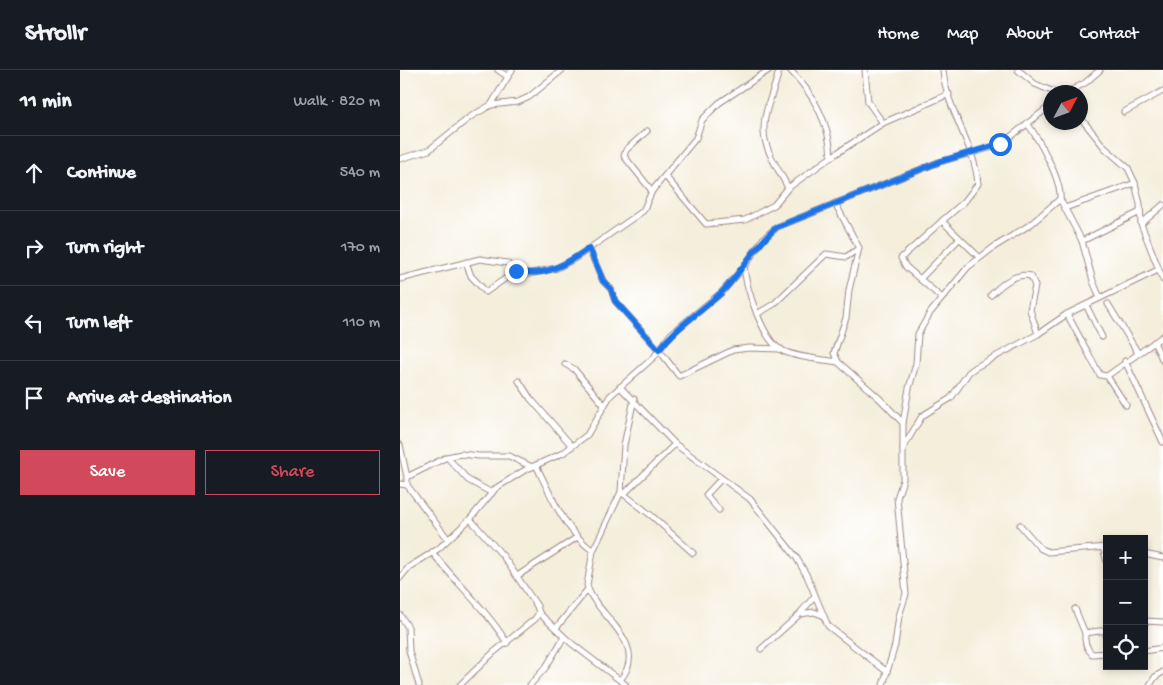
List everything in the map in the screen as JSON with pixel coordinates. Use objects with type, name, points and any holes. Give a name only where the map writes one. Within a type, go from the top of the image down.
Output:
[{"type":"street","points":[[498,70],[508,77]]},
{"type":"street","points":[[491,105],[512,70]]},
{"type":"street","points":[[400,159],[429,150],[470,117],[491,105],[518,102],[529,97],[562,70]]},
{"type":"street","points":[[400,279],[480,259],[507,263],[516,271],[528,274],[557,268],[643,211],[652,191],[696,138],[702,120],[719,103],[769,70]]},
{"type":"street","points":[[779,70],[764,121],[764,132],[769,150],[788,188]]},
{"type":"street","points":[[790,70],[812,96],[822,118],[831,157]]},
{"type":"street","points":[[864,70],[868,102],[883,123]]},
{"type":"street","points":[[942,70],[970,152],[978,184],[964,202],[900,258],[906,267],[942,298]]},
{"type":"street","points":[[1018,70],[1035,84],[1043,87]]},
{"type":"street","points":[[1081,85],[1100,70]]},
{"type":"street","points":[[1124,112],[1163,91]]},
{"type":"street","points":[[665,176],[706,224],[745,220],[774,205],[788,188],[883,123],[949,94]]},
{"type":"street","points":[[400,578],[409,568],[432,552],[470,519],[496,488],[534,466],[563,454],[587,435],[603,404],[659,350],[671,334],[721,292],[744,267],[763,239],[777,227],[939,162],[1000,144],[1043,111]]},
{"type":"street","points":[[1027,123],[1045,150],[1059,189],[1060,199],[1082,241],[1093,281],[1100,298]]},
{"type":"street","points":[[1088,127],[1105,148],[1123,162],[1135,183],[1141,224],[1163,280]]},
{"type":"street","points":[[648,131],[626,150],[624,156],[652,191]]},
{"type":"street","points":[[1065,208],[1135,183]]},
{"type":"street","points":[[883,685],[895,645],[899,616],[906,594],[897,498],[903,480],[903,424],[909,388],[916,364],[918,334],[942,298],[968,267],[979,257],[1031,224],[1060,199]]},
{"type":"street","points":[[835,203],[859,248],[849,290],[847,313],[834,353],[838,362],[880,399],[903,424]]},
{"type":"street","points":[[1141,224],[1163,205]]},
{"type":"street","points":[[1082,241],[1140,212]]},
{"type":"street","points":[[942,221],[979,257]]},
{"type":"street","points":[[920,279],[959,239]]},
{"type":"street","points":[[589,248],[603,281],[611,289],[615,301],[676,372],[683,376],[733,350],[749,348],[781,349],[838,362]]},
{"type":"street","points":[[757,314],[774,304],[826,254],[849,257],[859,248]]},
{"type":"street","points":[[466,262],[471,276],[486,292],[516,271]]},
{"type":"street","points":[[744,267],[748,294],[757,314],[773,341],[781,349]]},
{"type":"street","points":[[902,450],[922,416],[951,398],[969,372],[1038,334],[1067,314],[1158,270]]},
{"type":"street","points":[[991,295],[1014,278],[1026,274],[1031,276],[1035,286],[1030,310],[1038,334]]},
{"type":"street","points":[[1108,304],[1138,353]]},
{"type":"street","points":[[1086,305],[1102,337]]},
{"type":"street","points":[[1067,314],[1100,375],[1107,376],[1163,336]]},
{"type":"street","points":[[1154,342],[1163,361]]},
{"type":"street","points":[[1126,361],[1163,442]]},
{"type":"street","points":[[565,364],[574,369],[603,404]]},
{"type":"street","points":[[1107,376],[1126,405]]},
{"type":"street","points":[[520,381],[530,398],[572,446]]},
{"type":"street","points":[[620,387],[634,399],[675,444],[750,499],[796,557],[822,615],[832,632],[851,643],[886,671]]},
{"type":"street","points":[[622,493],[624,445],[634,399]]},
{"type":"street","points":[[556,628],[588,588],[593,552],[622,493],[675,444]]},
{"type":"street","points":[[400,445],[407,476],[407,485],[448,538]]},
{"type":"street","points":[[407,476],[447,457],[461,454],[509,456],[534,466],[568,527],[576,538],[593,552]]},
{"type":"street","points":[[447,457],[468,480],[492,493]]},
{"type":"street","points":[[719,510],[706,495],[721,479]]},
{"type":"street","points":[[400,484],[407,485]]},
{"type":"street","points":[[622,493],[682,540],[693,552]]},
{"type":"street","points":[[470,519],[495,546],[538,606],[539,613],[564,637],[626,685]]},
{"type":"street","points":[[1020,525],[1040,548],[1048,552],[1103,547]]},
{"type":"street","points":[[517,576],[576,538]]},
{"type":"street","points":[[432,552],[465,592],[487,613],[507,642]]},
{"type":"street","points":[[1148,555],[1163,558]]},
{"type":"street","points":[[588,588],[626,642],[629,663],[626,674],[620,680]]},
{"type":"street","points":[[761,649],[800,614],[815,596]]},
{"type":"street","points":[[1075,609],[1085,633],[1084,640],[1089,651],[1092,654],[1103,654]]},
{"type":"street","points":[[800,614],[814,612],[822,615]]},
{"type":"street","points":[[460,685],[493,653],[535,619],[539,613]]},
{"type":"street","points":[[400,615],[408,627],[409,651],[419,685]]},
{"type":"street","points":[[1148,622],[1163,622]]},
{"type":"street","points":[[1085,633],[1103,631]]},
{"type":"street","points":[[530,685],[546,667],[564,637]]},
{"type":"street","points":[[1148,650],[1163,648]]},
{"type":"street","points":[[1150,685],[1155,677],[1163,672]]},
{"type":"route","points":[[516,271],[528,274],[557,268],[589,248],[603,281],[611,289],[615,301],[659,350],[671,334],[721,292],[744,267],[763,239],[777,227],[939,162],[1000,144]]}]
